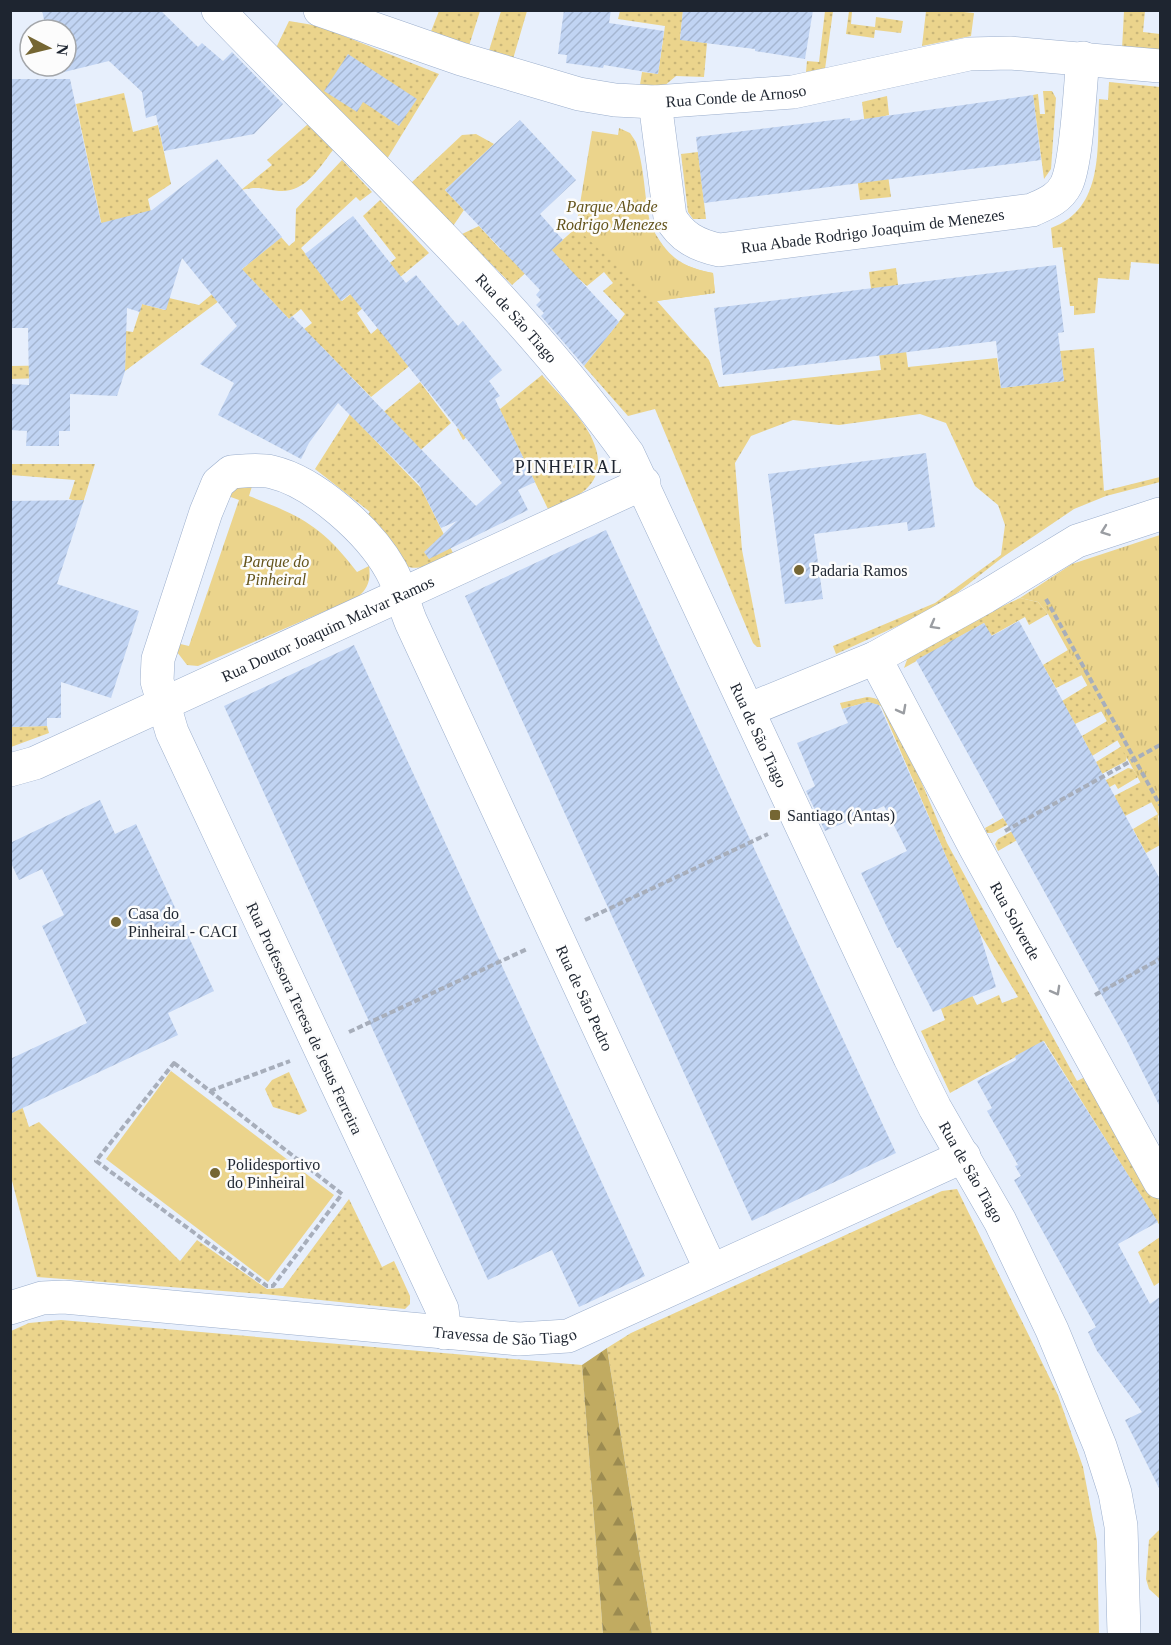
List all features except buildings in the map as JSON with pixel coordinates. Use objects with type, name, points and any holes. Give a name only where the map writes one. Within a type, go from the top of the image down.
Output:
[{"type":"street","name":"Rua Conde de Arnoso","points":[[320,10],[461,59],[579,94],[655,102],[793,92],[969,54],[1010,52],[1161,66]]},
{"type":"street","name":"Rua de São Tiago","points":[[222,12],[366,159],[518,320],[606,423],[628,454],[644,483],[915,1068],[935,1108],[1000,1221],[1052,1330],[1103,1455],[1115,1493],[1121,1526],[1124,1635]]},
{"type":"street","name":"Rua Abade Rodrigo Joaquim de Menezes","points":[[655,102],[670,217],[676,228],[688,240],[719,249],[1032,210],[1054,200],[1066,185],[1073,154],[1083,58]]},
{"type":"street","name":"Rua de São Pedro","points":[[163,704],[157,681],[158,659],[206,512],[218,483],[231,472],[273,472],[296,482],[326,500],[353,523],[375,547],[391,570],[411,622],[711,1270]]},
{"type":"street","name":"Rua Doutor Joaquim Malvar Ramos","points":[[10,770],[35,764],[644,483]]},
{"type":"street","points":[[748,710],[875,658],[1077,541],[1161,513]]},
{"type":"street","name":"Rua Solverde","points":[[875,658],[975,847],[1161,1182]]},
{"type":"street","name":"Rua Professora Teresa de Jesus Ferreira","points":[[163,704],[177,743],[442,1309],[445,1333]]},
{"type":"street","name":"Travessa de São Tiago","points":[[10,1308],[42,1298],[64,1297],[543,1340],[568,1336],[964,1156]]},
{"type":"path","points":[[1029,570],[1161,805]]},
{"type":"path","points":[[975,847],[1161,745]]},
{"type":"path","points":[[609,908],[752,842]]},
{"type":"path","points":[[344,1034],[536,944]]},
{"type":"path","points":[[1066,1010],[1161,959]]},
{"type":"path","points":[[210,1091],[291,1060]]},
{"type":"path","points":[[174,1063],[210,1091],[342,1194],[273,1286],[267,1286],[96,1161],[174,1063]]},
{"type":"green space","points":[[439,11],[480,11],[468,49],[428,39]]},
{"type":"green space","points":[[501,11],[527,11],[513,59],[488,54]]},
{"type":"green space","points":[[620,11],[683,11],[680,39],[707,43],[704,77],[676,76],[663,87],[640,85],[642,72],[658,74],[665,26],[618,19]]},
{"type":"green space","points":[[825,11],[833,11],[825,69],[806,72],[807,61],[819,62]]},
{"type":"green space","points":[[849,11],[852,11],[851,24],[875,27],[876,17],[903,21],[901,33],[875,30],[874,38],[846,34]]},
{"type":"green space","points":[[926,11],[974,13],[971,36],[922,46]]},
{"type":"green space","points":[[1124,11],[1145,11],[1143,32],[1160,34],[1160,52],[1122,49]]},
{"type":"green space","points":[[289,21],[319,26],[439,74],[387,159],[276,48]]},
{"type":"green space","points":[[1109,82],[1160,87],[1160,264],[1131,262],[1129,280],[1098,278],[1095,313],[1074,315],[1074,306],[1070,306],[1062,247],[1053,248],[1051,228],[1068,219],[1081,206],[1089,191],[1097,155],[1099,99],[1108,100]]},
{"type":"green space","points":[[1043,91],[1052,91],[1056,98],[1051,169],[1044,179],[1033,95],[1038,94],[1040,114],[1045,114]]},
{"type":"green space","points":[[124,93],[133,132],[158,125],[171,184],[148,199],[158,243],[106,245],[76,104]]},
{"type":"green space","points":[[887,96],[889,115],[880,117],[891,197],[860,200],[851,128],[865,126],[862,102]]},
{"type":"green space","points":[[308,124],[333,150],[304,184],[288,191],[257,188],[241,190],[272,165],[267,160]]},
{"type":"green space","name":"Parque Abade Rodrigo Menezes","points":[[619,128],[630,133],[636,142],[650,224],[657,240],[669,254],[687,265],[713,273],[715,293],[656,301],[576,228],[592,131],[618,135]]},
{"type":"green space","points":[[476,134],[494,144],[445,190],[464,210],[453,226],[411,183],[462,135]]},
{"type":"green space","points":[[698,152],[706,219],[693,219],[688,212],[681,154]]},
{"type":"green space","points":[[342,160],[372,192],[360,201],[356,197],[301,248],[342,301],[396,258],[363,216],[380,200],[429,253],[357,313],[371,334],[378,328],[418,359],[371,397],[321,346],[300,364],[282,346],[312,323],[301,309],[289,319],[250,278],[125,371],[126,331],[133,332],[142,304],[165,310],[169,298],[199,305],[281,237],[289,246],[295,241],[296,209]]},
{"type":"green space","points":[[647,219],[672,256],[689,266],[713,273],[715,293],[657,301],[709,360],[719,387],[881,370],[869,272],[896,268],[908,367],[997,358],[1001,388],[1064,381],[1060,351],[1094,348],[1104,491],[1160,477],[1160,482],[1106,496],[1074,509],[1003,557],[939,607],[836,654],[833,646],[935,603],[1001,555],[1005,525],[998,505],[975,486],[946,423],[920,414],[839,425],[793,420],[751,436],[735,463],[742,550],[761,647],[757,647],[753,643],[655,409],[628,416],[584,366],[625,314],[603,291],[613,283],[604,272],[587,286],[579,279],[565,294],[548,253],[576,228],[582,233]]},
{"type":"green space","points":[[479,226],[501,250],[523,229],[546,255],[512,285],[462,234]]},
{"type":"green space","points":[[73,365],[73,377],[11,379],[10,366]]},
{"type":"green space","points":[[542,375],[575,412],[594,442],[598,457],[597,472],[589,486],[575,497],[548,509],[500,410],[463,440],[457,429],[493,401],[500,409]]},
{"type":"green space","points":[[420,382],[451,423],[415,455],[380,415]]},
{"type":"green space","points":[[350,414],[421,488],[454,555],[420,568],[404,564],[364,519],[370,512],[315,469]]},
{"type":"green space","points":[[10,464],[95,464],[83,503],[69,499],[75,480],[11,475]]},
{"type":"green space","name":"Parque do Pinheiral","points":[[253,483],[249,496],[309,524],[333,544],[357,572],[369,566],[368,583],[358,597],[198,666],[187,665],[177,652],[176,643],[189,646],[239,500],[228,496],[233,488]]},
{"type":"green space","points":[[1160,535],[1160,818],[1048,614],[1038,602],[1020,598],[1072,564]]},
{"type":"green space","points":[[1020,598],[1038,602],[1048,614],[1029,625],[1025,617],[991,636],[984,623],[904,668],[908,657],[917,646]]},
{"type":"green space","points":[[1068,650],[1082,675],[1056,688],[1043,665]]},
{"type":"green space","points":[[1088,685],[1102,711],[1075,724],[1062,701]]},
{"type":"green space","points":[[867,697],[877,699],[884,704],[895,719],[947,843],[1077,1081],[1087,1076],[1160,1202],[1160,1226],[1044,1041],[950,1093],[921,1031],[945,1020],[940,1006],[965,982],[977,1005],[999,995],[1002,1003],[1018,997],[978,930],[881,706],[868,702],[842,709],[840,703]]},
{"type":"green space","points":[[1107,721],[1118,740],[1092,756],[1082,736]]},
{"type":"green space","points":[[47,726],[49,733],[11,747],[11,727]]},
{"type":"green space","points":[[1122,746],[1127,756],[1126,761],[992,833],[987,833],[985,828],[1003,818],[1005,821],[1099,768],[1096,762]]},
{"type":"green space","points":[[1128,768],[1133,769],[1138,777],[1118,789],[1115,784],[998,851],[995,844],[998,839]]},
{"type":"green space","points":[[1141,782],[1152,802],[1125,816],[1114,796]]},
{"type":"green space","points":[[1158,814],[1160,845],[1146,853],[1133,829]]},
{"type":"green space","points":[[10,1070],[29,1127],[39,1122],[180,1261],[197,1240],[267,1289],[283,1288],[349,1199],[382,1267],[394,1261],[410,1296],[410,1304],[405,1309],[264,1294],[37,1277],[11,1177]]},
{"type":"green space","name":"Polidesportivo do Pinheiral","points":[[171,1071],[334,1195],[268,1282],[106,1159]]},
{"type":"green space","points":[[289,1072],[307,1111],[299,1115],[273,1107],[265,1089],[272,1080]]},
{"type":"green space","points":[[957,1189],[1058,1395],[1083,1467],[1097,1541],[1099,1634],[652,1634],[607,1348],[631,1333],[942,1191]]},
{"type":"green space","points":[[1160,1237],[1160,1282],[1154,1286],[1138,1252]]},
{"type":"green space","points":[[61,1320],[582,1365],[603,1634],[11,1634],[11,1331],[29,1323]]},
{"type":"green space","points":[[607,1348],[652,1634],[603,1634],[582,1365]]},
{"type":"green space","points":[[1160,1529],[1160,1599],[1149,1589],[1146,1579],[1149,1540]]},
{"type":"place","name":"Padaria Ramos","points":[[799,570]]},
{"type":"place","name":"Santiago (Antas)","points":[[775,815]]},
{"type":"place","name":"Casa do Pinheiral - CACI","points":[[116,922]]},
{"type":"place","name":"Polidesportivo do Pinheiral","points":[[215,1173]]},
{"type":"district","name":"PINHEIRAL","points":[[569,467]]}]
